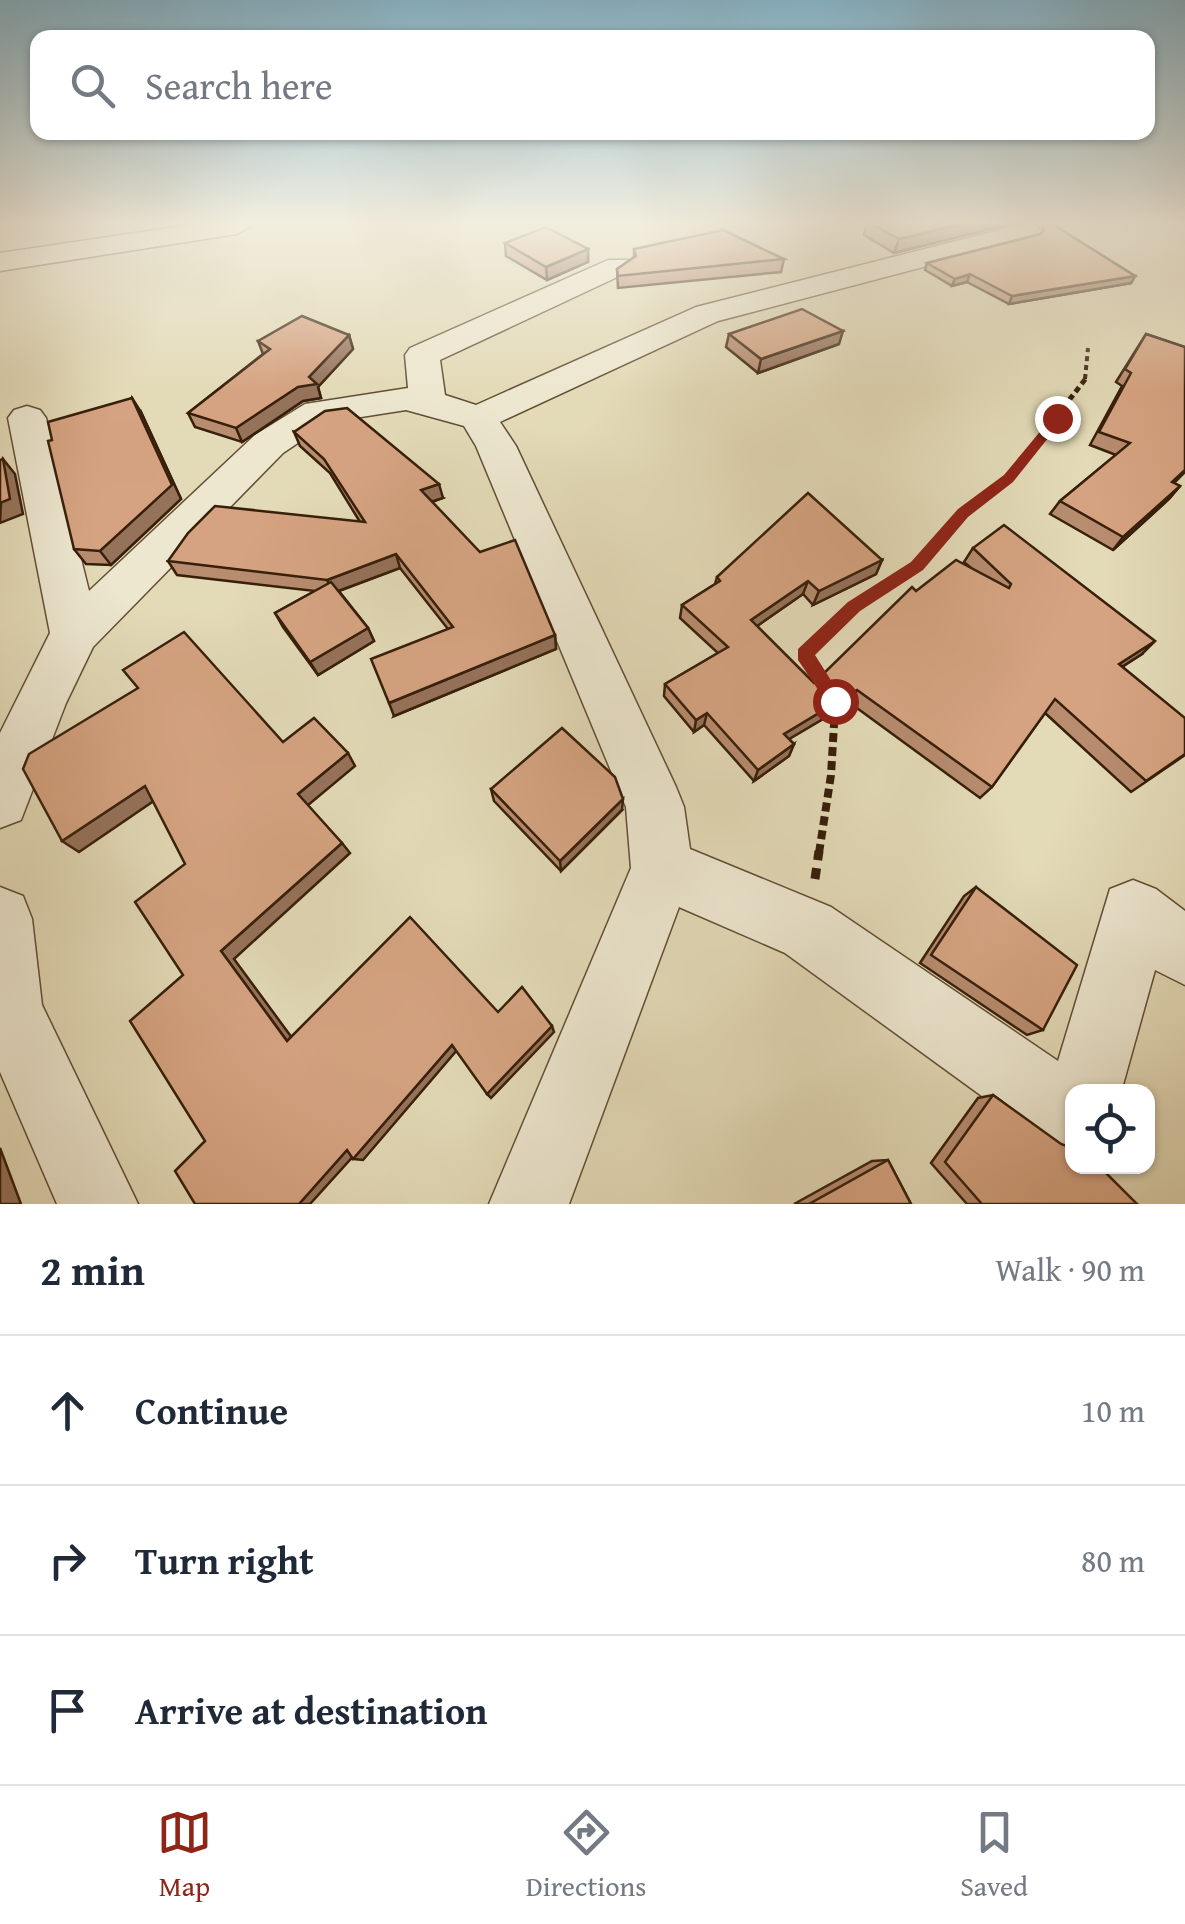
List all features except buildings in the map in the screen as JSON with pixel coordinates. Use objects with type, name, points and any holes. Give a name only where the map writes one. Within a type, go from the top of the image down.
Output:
[{"type":"street","points":[[428,400],[422,355],[591,278]]},
{"type":"street","points":[[478,418],[706,314],[845,278]]},
{"type":"street","points":[[0,800],[40,701],[75,634],[268,444],[318,412],[406,399],[428,400],[478,418],[496,446],[536,533],[655,807],[662,868],[529,1204]]},
{"type":"street","points":[[28,418],[75,634]]},
{"type":"street","points":[[662,868],[808,930],[1065,1110]]},
{"type":"street","points":[[1086,1084],[1120,972],[1133,912],[1185,952]]},
{"type":"street","points":[[0,919],[8,1010],[98,1204]]},
{"type":"path","points":[[825,685],[804,654],[854,606],[917,566],[963,513],[1008,479],[1088,377],[1088,348]]},
{"type":"path","points":[[808,930],[831,775],[835,701]]},
{"type":"route","points":[[835,701],[804,654],[854,606],[917,566],[963,513],[1008,479],[1057,418]]}]
